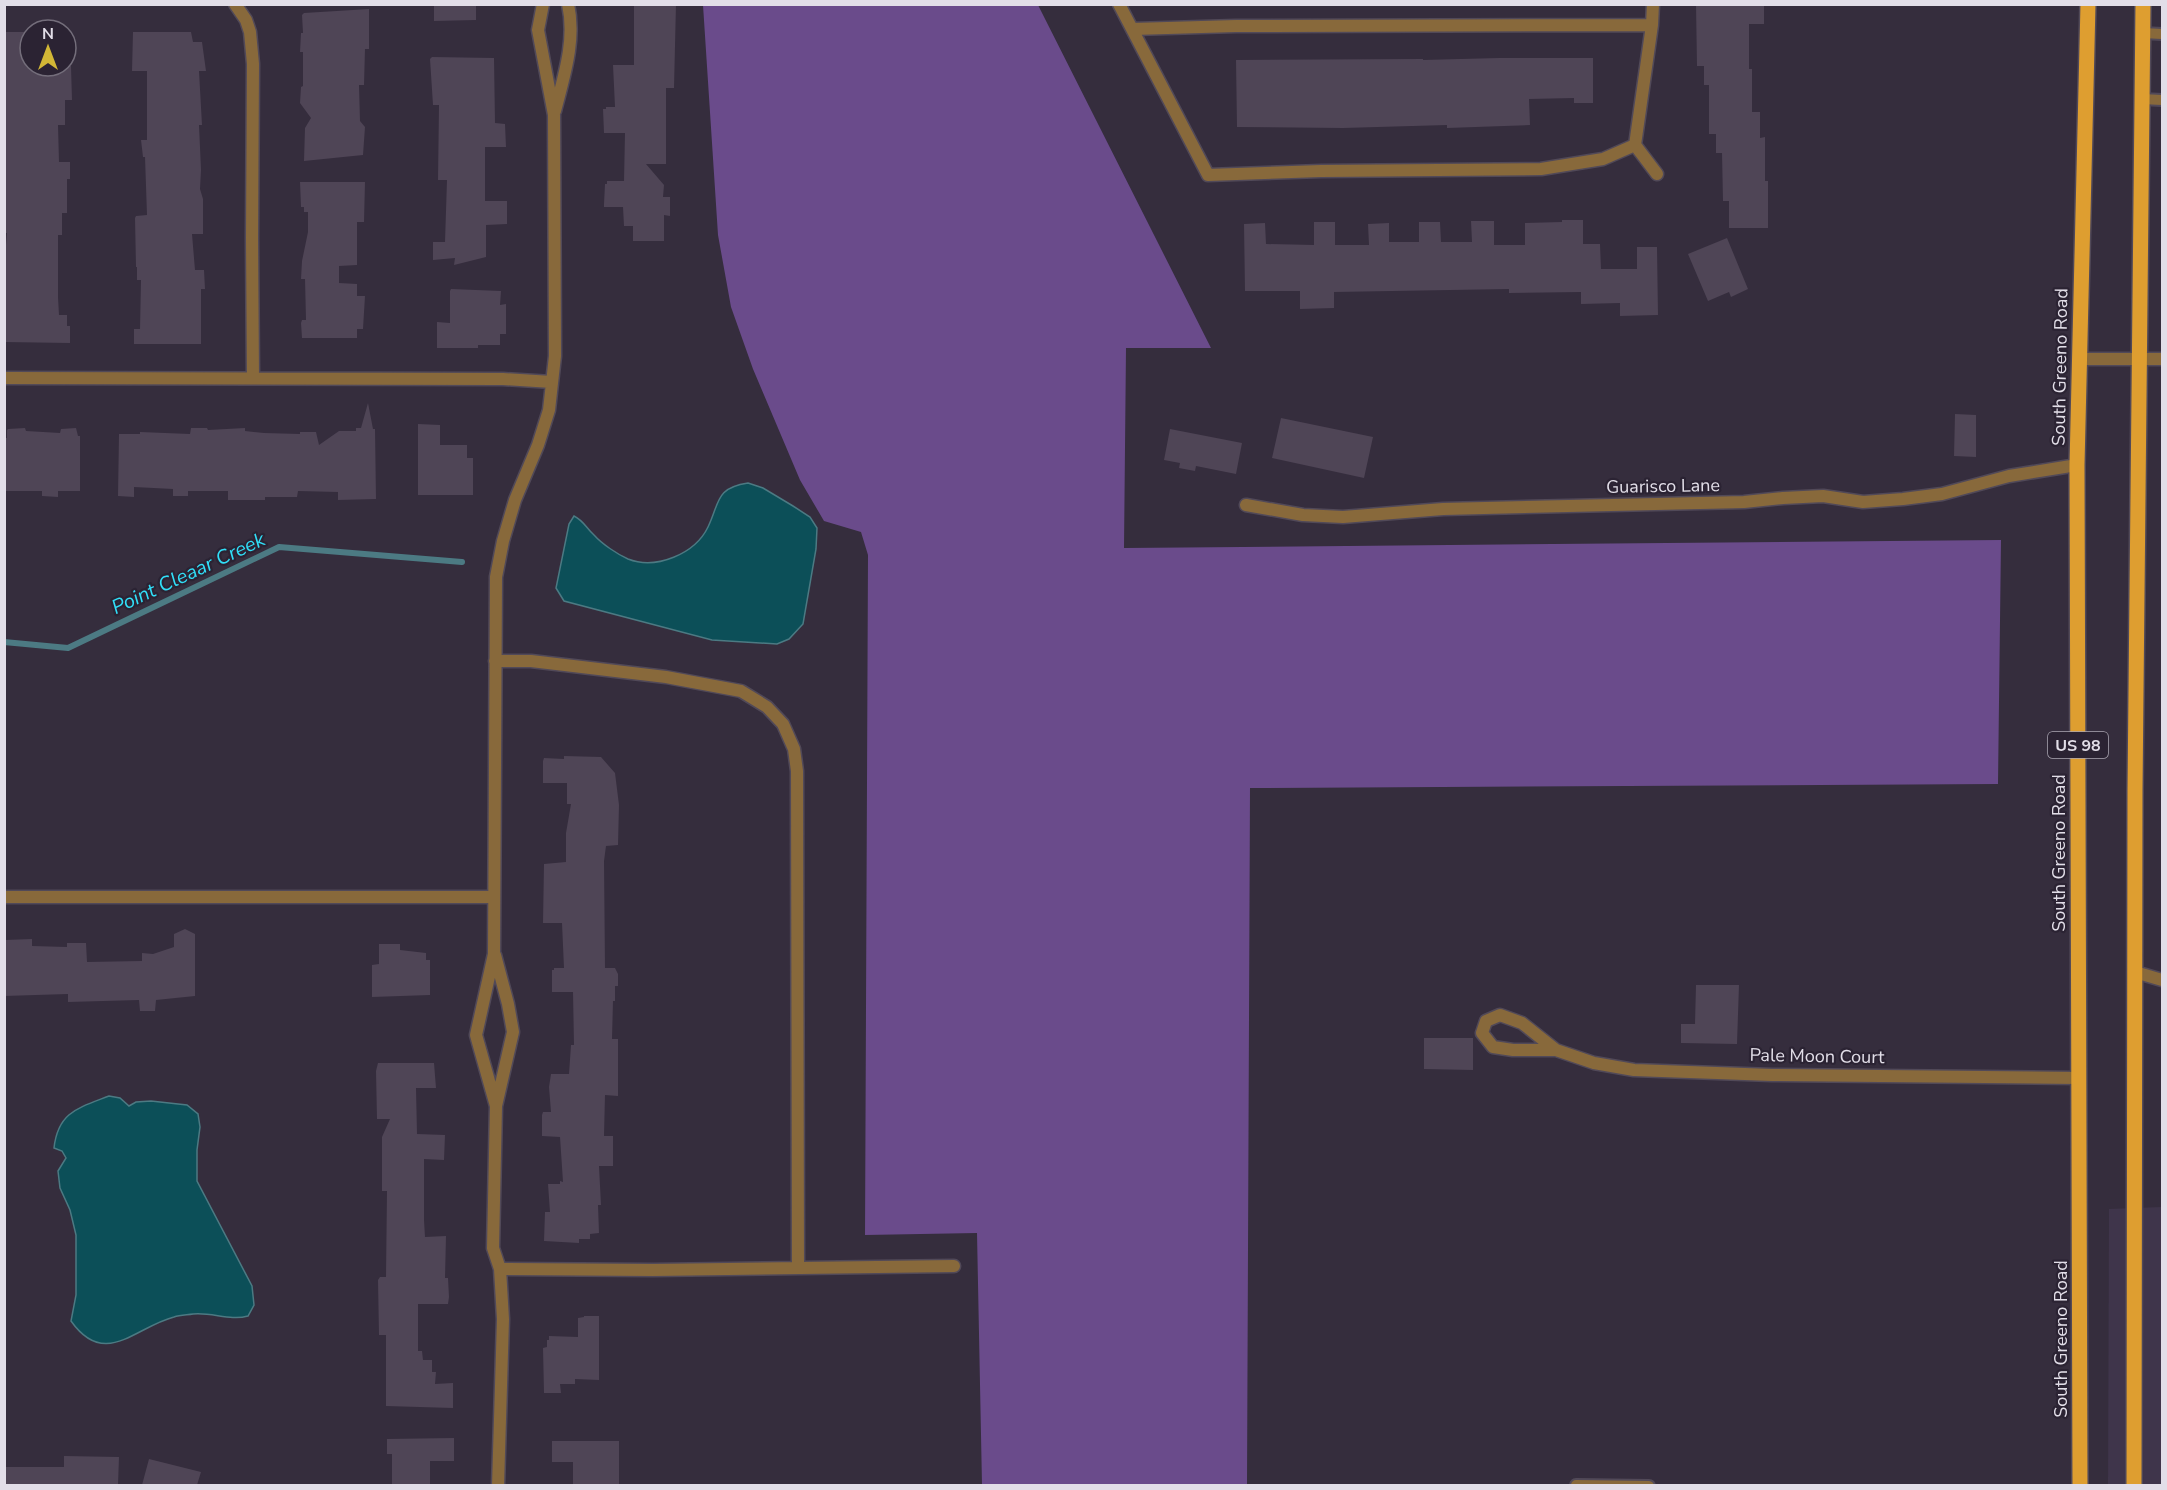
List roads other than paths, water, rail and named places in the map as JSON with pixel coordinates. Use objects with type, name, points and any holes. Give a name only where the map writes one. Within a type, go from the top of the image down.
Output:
[{"type":"main road","name":"South Greeno Road","points":[[2080,1485],[2078,465],[2088,4]]},
{"type":"main road","points":[[2134,1485],[2138,359],[2143,4]]},
{"type":"street","points":[[235,4],[246,20],[250,32],[254,64],[253,378]]},
{"type":"street","points":[[496,1106],[476,1035],[494,954],[496,577],[503,541],[515,500],[538,445],[549,410],[555,356],[554,115],[538,30],[543,4]]},
{"type":"street","points":[[554,115],[572,36],[568,4]]},
{"type":"street","points":[[1119,4],[1208,175],[1320,171],[1541,169],[1603,159],[1635,145]]},
{"type":"street","points":[[1653,4],[1653,25],[1635,145],[1658,174]]},
{"type":"street","points":[[1133,29],[1236,26],[1653,25]]},
{"type":"street","points":[[2080,359],[2163,359]]},
{"type":"street","points":[[4,378],[503,379],[552,382]]},
{"type":"street","name":"Guarisco Lane","points":[[1246,505],[1302,515],[1343,517],[1443,509],[1700,504],[1823,496],[1863,502],[1942,494],[2008,476],[2078,465]]},
{"type":"street","points":[[495,661],[531,661],[635,673],[741,691],[766,707],[783,724],[794,749],[797,771],[798,1268]]},
{"type":"street","points":[[4,897],[494,897]]},
{"type":"street","points":[[494,954],[513,1023],[512,1041],[496,1106],[493,1248],[500,1269],[503,1319],[498,1485]]},
{"type":"street","points":[[2135,972],[2163,969]]},
{"type":"street","points":[[2135,972],[2163,980]]},
{"type":"street","name":"Pale Moon Court","points":[[1556,1050],[1521,1023],[1500,1015],[1486,1021],[1482,1033],[1493,1047],[1513,1050],[1556,1050],[1594,1062],[1635,1070],[1772,1075],[2079,1078]]},
{"type":"street","points":[[500,1269],[653,1270],[954,1266]]},
{"type":"lane","points":[[2143,33],[2163,34]]},
{"type":"lane","points":[[2142,99],[2163,100]]},
{"type":"lane","points":[[1576,1485],[1650,1485]]},
{"type":"water","points":[[748,483],[763,488],[810,517],[817,528],[816,549],[803,624],[789,639],[777,644],[712,640],[564,601],[556,588],[569,524],[574,516],[583,522],[601,542],[624,557],[639,562],[662,561],[694,545],[708,527],[720,497],[730,488]]},
{"type":"water","points":[[109,1096],[120,1098],[129,1106],[136,1102],[151,1101],[187,1105],[198,1114],[200,1127],[197,1181],[252,1286],[254,1305],[248,1316],[234,1318],[200,1314],[179,1316],[160,1322],[121,1341],[108,1343],[96,1342],[84,1335],[71,1321],[76,1295],[76,1235],[70,1210],[60,1188],[58,1171],[66,1158],[62,1151],[54,1148],[56,1136],[60,1126],[71,1113]]},
{"type":"waterway","name":"Point Cleaar Creek","points":[[4,642],[68,648],[279,547],[462,562]]}]
